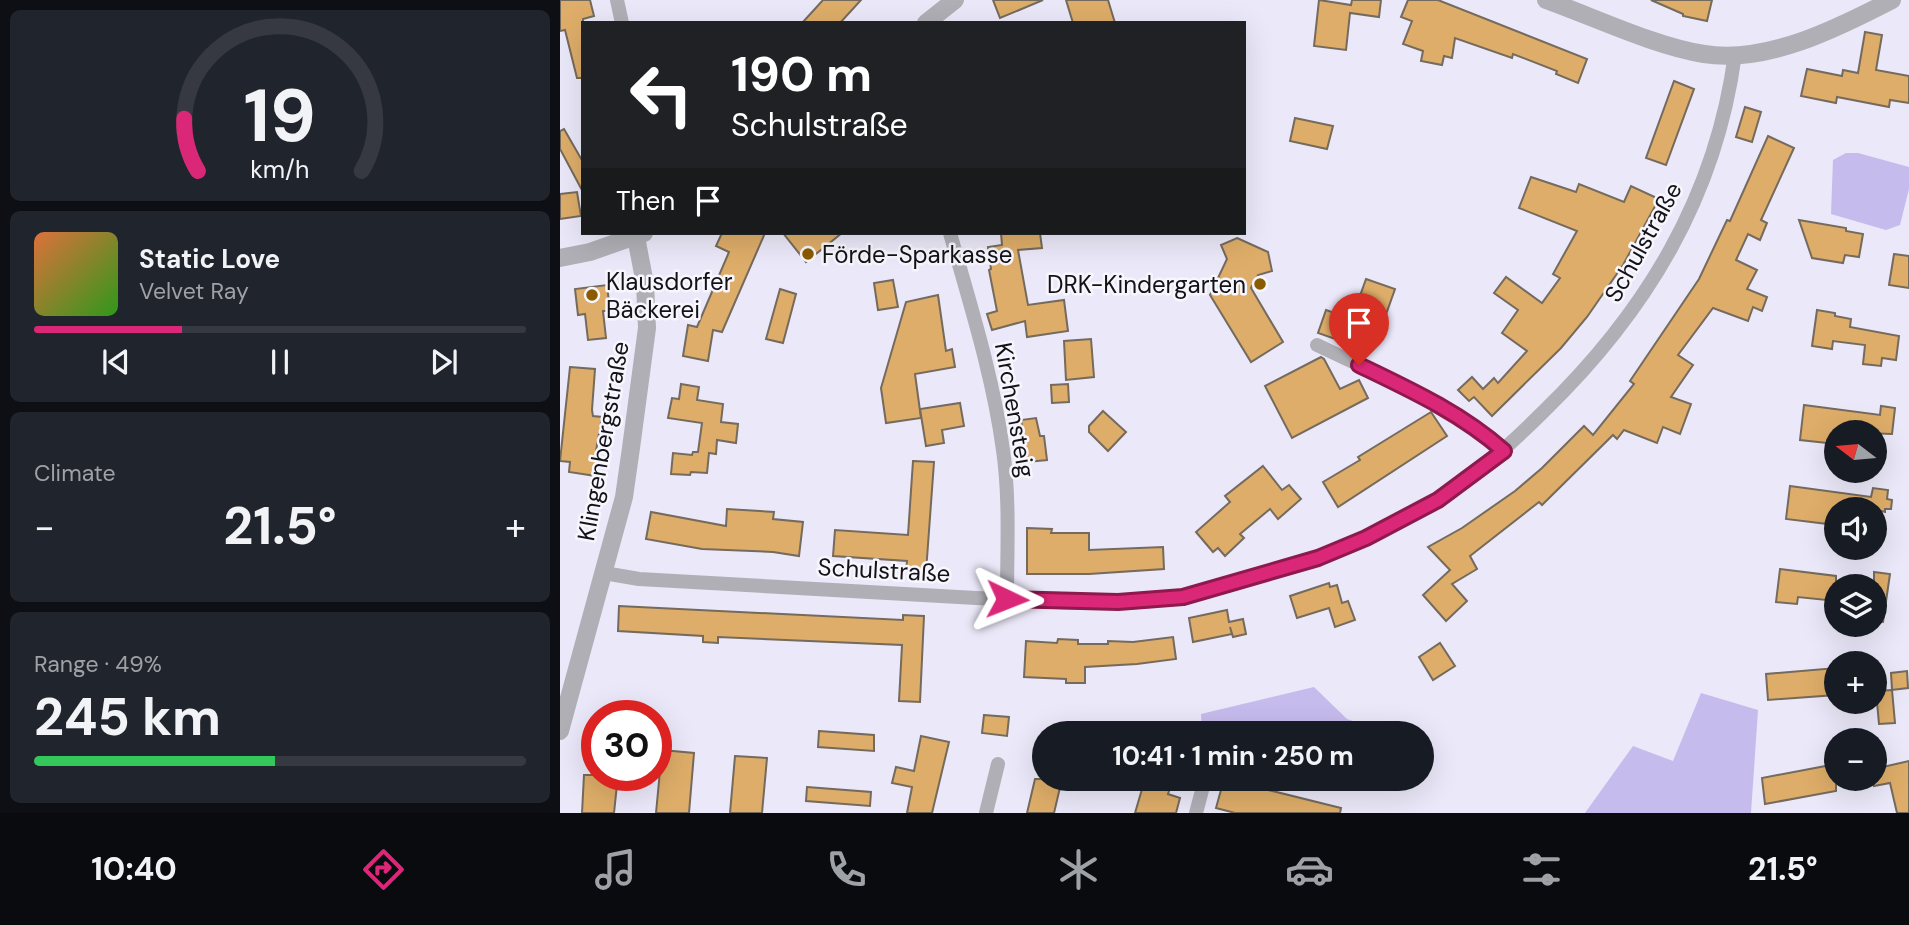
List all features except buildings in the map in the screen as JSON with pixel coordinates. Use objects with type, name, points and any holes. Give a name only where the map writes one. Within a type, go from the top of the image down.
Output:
[{"type":"street","points":[[617,0],[622,21]]},
{"type":"street","points":[[929,21],[955,0]]},
{"type":"street","points":[[1546,0],[1667,44],[1705,54],[1735,54],[1778,48],[1812,38],[1892,0]]},
{"type":"street","name":"Schulstraße","points":[[604,573],[639,579],[1007,599],[1118,602],[1183,597],[1318,558],[1366,538],[1438,500],[1504,451],[1574,383],[1617,333],[1653,282],[1699,190],[1731,88],[1735,54]]},
{"type":"street","points":[[560,258],[590,252],[640,235]]},
{"type":"street","name":"Klingenbergstraße","points":[[560,731],[624,497],[647,328],[640,235]]},
{"type":"street","name":"Kirchensteig","points":[[951,235],[985,359],[1003,448],[1008,495],[1007,599]]},
{"type":"street","points":[[1317,345],[1451,411],[1480,430],[1504,451]]},
{"type":"street","points":[[986,813],[998,764]]},
{"type":"street","points":[[1196,813],[1202,791]]},
{"type":"shaded area","points":[[1846,153],[1858,153],[1909,167],[1909,189],[1900,225],[1886,230],[1831,214],[1833,160]]},
{"type":"shaded area","points":[[1314,687],[1347,719],[1353,721],[1201,721],[1201,714]]},
{"type":"shaded area","points":[[1701,693],[1758,710],[1751,813],[1585,813],[1633,746],[1673,761]]},
{"type":"place","name":"Förde-Sparkasse","points":[[808,254]]},
{"type":"place","name":"DRK-Kindergarten","points":[[1260,284]]},
{"type":"place","name":"Klausdorfer Bäckerei","points":[[592,295]]},
{"type":"route","points":[[1007,599],[1118,602],[1183,597],[1318,558],[1366,538],[1438,500],[1504,451],[1480,430],[1451,411],[1359,365]]}]
